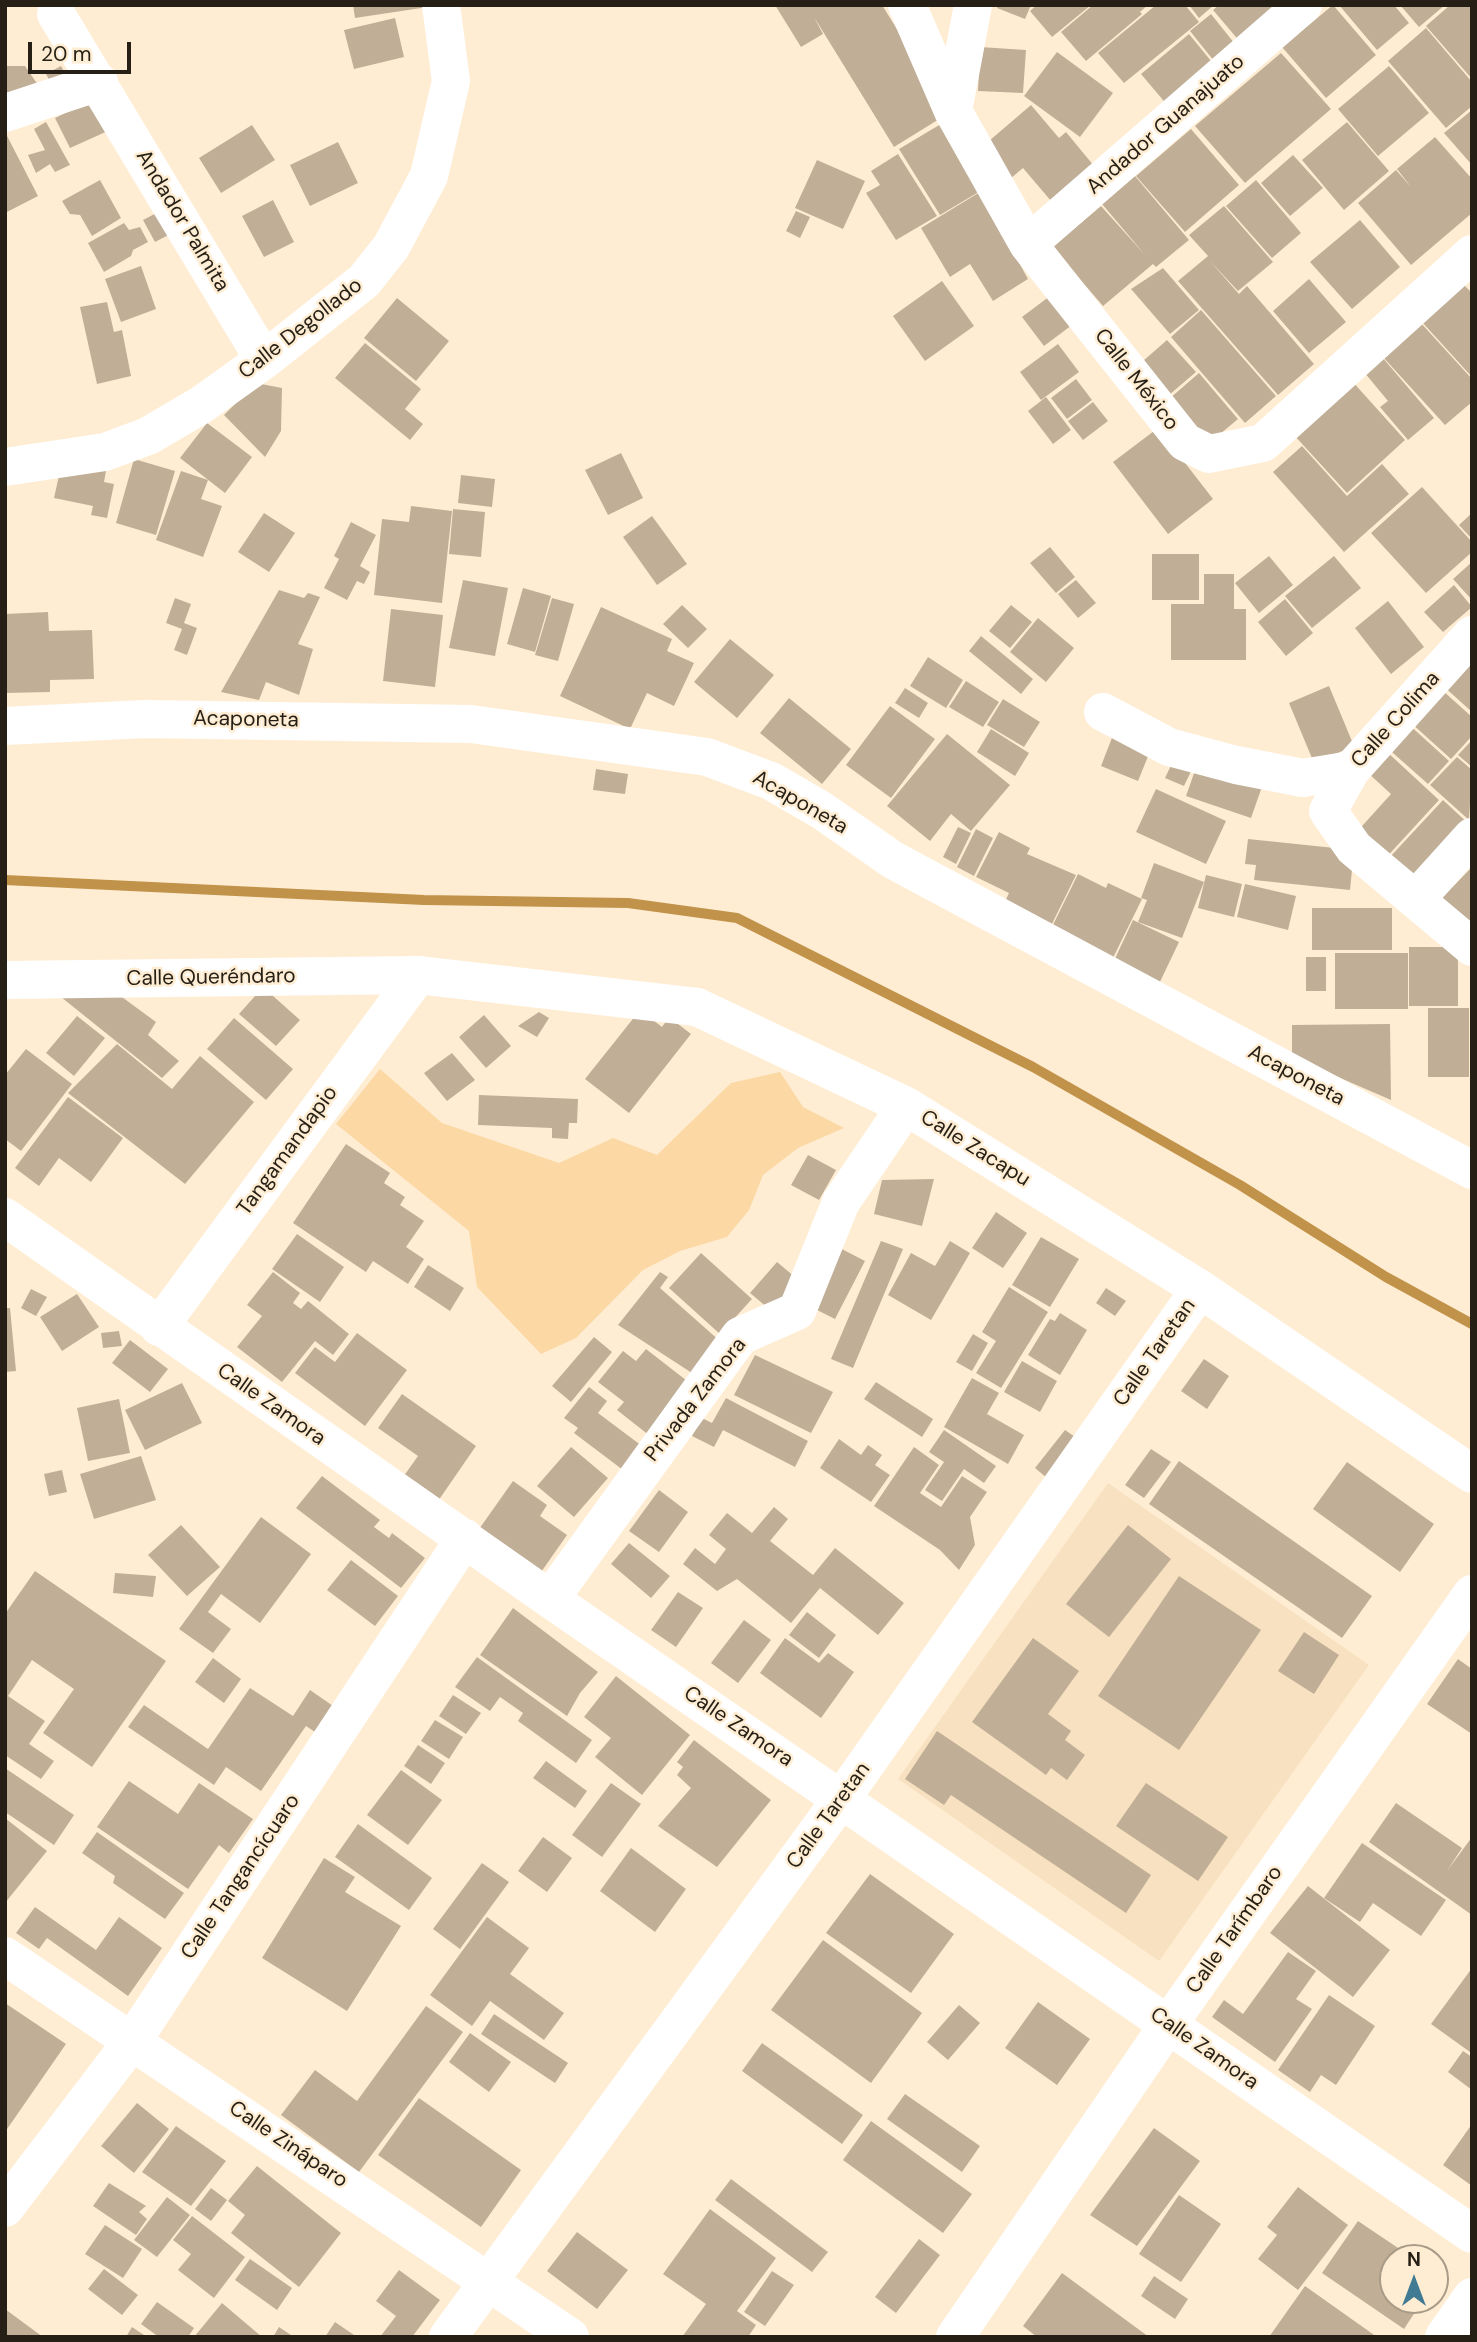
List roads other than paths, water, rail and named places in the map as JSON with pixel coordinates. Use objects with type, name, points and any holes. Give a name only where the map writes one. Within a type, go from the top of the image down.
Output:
[{"type":"street","name":"Calle Degollado","points":[[5,467],[105,452],[148,436],[201,405],[264,360],[364,281],[391,247],[429,176],[451,81],[441,5]]},
{"type":"street","name":"Calle México","points":[[906,5],[953,111],[1028,244],[1185,442],[1209,454],[1263,443],[1472,254]]},
{"type":"street","points":[[953,111],[973,5]]},
{"type":"street","name":"Andador Guanajuato","points":[[1028,244],[1303,5]]},
{"type":"street","name":"Andador Palmita","points":[[56,14],[264,360]]},
{"type":"street","points":[[5,113],[99,82]]},
{"type":"street","name":"Calle Colima","points":[[1416,899],[1354,848],[1328,811],[1351,770],[1472,635]]},
{"type":"street","points":[[1103,712],[1169,747],[1236,765],[1303,778],[1351,770]]},
{"type":"street","name":"Acaponeta","points":[[5,726],[145,719],[471,724],[707,757],[771,781],[821,810],[893,860],[1472,1170]]},
{"type":"street","points":[[1472,837],[1416,899],[1472,947]]},
{"type":"street","name":"Calle Queréndaro","points":[[5,980],[418,975]]},
{"type":"street","name":"Calle Zacapu","points":[[418,975],[697,1007],[906,1106],[1200,1289],[1472,1474]]},
{"type":"street","name":"Tangamandapio","points":[[159,1327],[418,975]]},
{"type":"street","name":"Privada Zamora","points":[[550,1599],[740,1336],[797,1311],[841,1202],[906,1106]]},
{"type":"street","name":"Calle Zamora","points":[[5,1217],[550,1599],[1472,2234]]},
{"type":"street","name":"Calle Taretan","points":[[448,2337],[842,1798],[1200,1289]]},
{"type":"street","name":"Calle Tangancícuaro","points":[[5,2208],[133,2040],[465,1538]]},
{"type":"street","name":"Calle Tarímbaro","points":[[954,2337],[1168,2025],[1472,1594]]},
{"type":"street","name":"Calle Zináparo","points":[[5,1956],[491,2281],[570,2337]]},
{"type":"street","points":[[1444,2337],[1472,2297]]},
{"type":"waterway","points":[[5,880],[424,900],[628,903],[737,918],[1033,1067],[1240,1185],[1386,1277],[1472,1324]]}]
